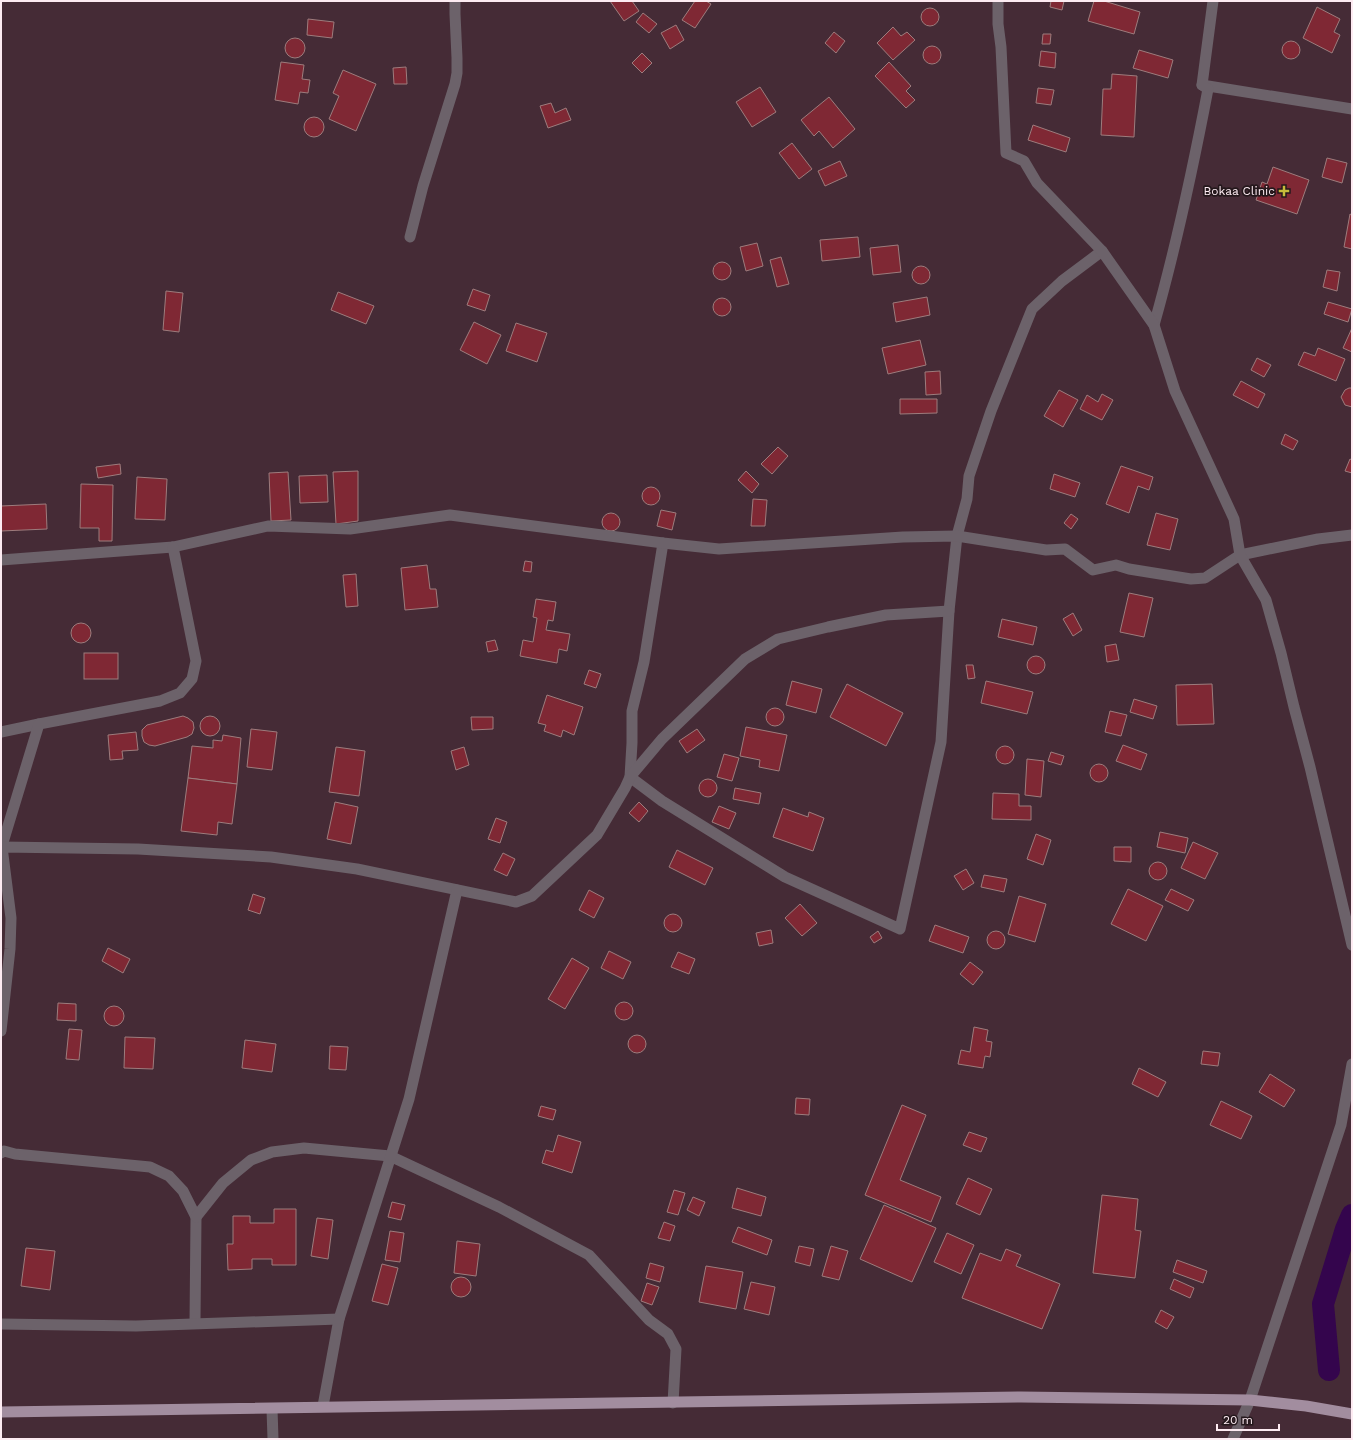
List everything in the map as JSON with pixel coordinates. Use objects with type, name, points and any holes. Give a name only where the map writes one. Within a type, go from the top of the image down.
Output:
[{"type":"main road","points":[[1,1412],[272,1409],[323,1406],[673,1403],[1021,1397],[1250,1400],[1306,1406],[1352,1414]]},
{"type":"street","points":[[410,237],[423,186],[455,84],[457,73],[455,1]]},
{"type":"street","points":[[998,1],[998,24],[1001,47],[1006,153],[1024,161],[1037,183],[1102,251],[1154,325],[1174,391],[1234,519],[1240,555],[1266,600],[1310,767],[1352,945]]},
{"type":"street","points":[[1202,85],[1213,1]]},
{"type":"street","points":[[1154,325],[1184,212],[1208,89],[1202,85]]},
{"type":"street","points":[[1202,85],[1352,109]]},
{"type":"street","points":[[630,777],[674,808],[785,877],[900,929],[941,742],[949,611],[957,536],[967,499],[969,476],[991,411],[1032,309],[1062,281],[1102,251]]},
{"type":"street","points":[[1,560],[173,546],[268,526],[350,529],[450,515],[719,549],[895,538],[957,536],[1046,550],[1065,549],[1092,570],[1116,565],[1129,569],[1191,579],[1205,578],[1240,555],[1318,539],[1352,535]]},
{"type":"street","points":[[630,777],[632,711],[644,662],[663,543]]},
{"type":"street","points":[[1,732],[160,701],[180,693],[192,679],[196,662],[173,546]]},
{"type":"street","points":[[2,848],[138,849],[271,857],[357,870],[516,902],[532,896],[597,835],[630,777],[662,739],[745,658],[778,639],[886,614],[949,611]]},
{"type":"street","points":[[1,1031],[10,949],[11,918],[2,848],[39,724]]},
{"type":"street","points":[[323,1406],[339,1319],[409,1099],[458,890]]},
{"type":"street","points":[[1234,1439],[1250,1400],[1341,1125],[1352,1064]]},
{"type":"street","points":[[196,1217],[223,1183],[251,1160],[272,1152],[304,1148],[390,1156],[499,1207],[589,1255],[649,1320],[668,1334],[676,1349],[673,1403]]},
{"type":"street","points":[[1,1153],[4,1151],[15,1154],[150,1167],[169,1176],[183,1191],[196,1217],[195,1323]]},
{"type":"street","points":[[1,1324],[136,1326],[339,1319]]},
{"type":"street","points":[[272,1409],[273,1439]]},
{"type":"building","points":[[610,1],[632,1],[639,11],[624,21]]},
{"type":"building","points":[[695,1],[706,1],[711,4],[695,28],[682,20]]},
{"type":"building","points":[[1051,1],[1064,1],[1062,10],[1050,7]]},
{"type":"building","points":[[1094,1],[1104,1],[1140,12],[1134,34],[1088,21]]},
{"type":"building","points":[[1317,7],[1340,19],[1334,32],[1340,35],[1332,53],[1303,38]]},
{"type":"building","points":[[926,8],[934,8],[939,13],[937,24],[934,26],[926,26],[921,21],[921,13]]},
{"type":"building","points":[[643,13],[657,24],[649,33],[636,22]]},
{"type":"building","points":[[308,19],[334,22],[332,38],[307,35]]},
{"type":"building","points":[[676,25],[684,40],[670,49],[661,33]]},
{"type":"building","points":[[893,27],[901,36],[907,32],[915,40],[893,60],[877,43]]},
{"type":"building","points":[[834,32],[845,41],[836,53],[825,43]]},
{"type":"building","points":[[1043,34],[1051,34],[1050,44],[1042,44]]},
{"type":"building","points":[[295,38],[302,41],[305,48],[302,55],[295,58],[288,55],[285,48],[288,41]]},
{"type":"building","points":[[1287,41],[1295,41],[1300,46],[1298,57],[1295,59],[1287,59],[1282,54],[1282,46]]},
{"type":"building","points":[[928,46],[936,46],[941,51],[939,62],[936,64],[928,64],[923,59],[923,51]]},
{"type":"building","points":[[1139,50],[1173,60],[1168,78],[1133,68]]},
{"type":"building","points":[[1041,51],[1056,53],[1055,68],[1039,66]]},
{"type":"building","points":[[642,53],[652,63],[642,73],[632,63]]},
{"type":"building","points":[[281,62],[304,65],[302,79],[310,80],[308,93],[300,92],[298,104],[275,100]]},
{"type":"building","points":[[889,62],[911,86],[906,91],[915,100],[906,108],[875,76]]},
{"type":"building","points":[[406,67],[407,84],[394,84],[393,68]]},
{"type":"building","points":[[343,70],[376,84],[356,131],[329,119],[339,96],[333,93]]},
{"type":"building","points":[[1112,74],[1137,76],[1134,137],[1101,135],[1103,89],[1111,89]]},
{"type":"building","points":[[760,87],[776,112],[752,127],[736,102]]},
{"type":"building","points":[[1038,88],[1054,90],[1051,105],[1036,103]]},
{"type":"building","points":[[829,97],[855,129],[833,148],[819,131],[814,136],[801,120]]},
{"type":"building","points":[[551,103],[555,113],[566,108],[571,120],[548,128],[540,106]]},
{"type":"building","points":[[314,117],[321,120],[324,127],[321,134],[314,137],[307,134],[304,127],[307,120]]},
{"type":"building","points":[[1033,125],[1070,138],[1066,152],[1028,140]]},
{"type":"building","points":[[792,143],[812,169],[799,179],[779,153]]},
{"type":"building","points":[[1327,158],[1347,163],[1342,183],[1322,177]]},
{"type":"building","points":[[840,161],[847,176],[825,186],[818,171]]},
{"type":"building","points":[[1273,167],[1309,180],[1297,214],[1256,200],[1262,182],[1267,184]]},
{"type":"building","points":[[1350,214],[1352,215],[1352,249],[1344,247]]},
{"type":"building","points":[[858,237],[860,257],[822,261],[820,240]]},
{"type":"building","points":[[757,243],[763,266],[746,271],[740,247]]},
{"type":"building","points":[[898,245],[901,272],[873,275],[870,248]]},
{"type":"building","points":[[781,257],[789,284],[777,287],[770,260]]},
{"type":"building","points":[[718,262],[726,262],[731,267],[729,278],[726,280],[718,280],[713,275],[713,267]]},
{"type":"building","points":[[921,266],[927,269],[930,275],[927,281],[921,284],[915,281],[912,275],[915,269]]},
{"type":"building","points":[[1327,270],[1340,272],[1337,291],[1323,287]]},
{"type":"building","points":[[473,289],[490,295],[485,311],[467,305]]},
{"type":"building","points":[[166,291],[183,293],[179,332],[163,330]]},
{"type":"building","points":[[338,292],[374,306],[366,324],[331,310]]},
{"type":"building","points":[[927,297],[930,315],[896,322],[893,303]]},
{"type":"building","points":[[718,298],[726,298],[731,303],[729,314],[726,316],[718,316],[713,311],[713,303]]},
{"type":"building","points":[[1328,302],[1352,309],[1348,322],[1324,314]]},
{"type":"building","points":[[474,322],[501,335],[487,364],[460,350]]},
{"type":"building","points":[[516,323],[547,333],[537,362],[506,351]]},
{"type":"building","points":[[1352,328],[1352,352],[1343,348]]},
{"type":"building","points":[[920,340],[926,365],[888,374],[882,348]]},
{"type":"building","points":[[1318,348],[1345,359],[1336,381],[1298,365],[1304,352],[1315,356]]},
{"type":"building","points":[[1257,358],[1271,365],[1264,377],[1251,370]]},
{"type":"building","points":[[940,371],[941,394],[926,395],[925,372]]},
{"type":"building","points":[[1241,381],[1265,394],[1258,408],[1233,395]]},
{"type":"building","points":[[1352,388],[1352,407],[1345,405],[1341,397],[1345,390]]},
{"type":"building","points":[[1059,390],[1078,400],[1063,427],[1044,416]]},
{"type":"building","points":[[1102,394],[1113,400],[1102,420],[1080,409],[1087,395],[1098,402]]},
{"type":"building","points":[[900,399],[937,399],[937,413],[900,414]]},
{"type":"building","points":[[1285,434],[1298,441],[1293,450],[1281,444]]},
{"type":"building","points":[[778,447],[788,456],[772,474],[761,464]]},
{"type":"building","points":[[1350,459],[1352,460],[1352,473],[1345,471]]},
{"type":"building","points":[[120,464],[121,474],[98,478],[96,467]]},
{"type":"building","points":[[1121,466],[1153,477],[1149,490],[1138,486],[1129,513],[1106,504]]},
{"type":"building","points":[[358,471],[358,521],[336,524],[333,472]]},
{"type":"building","points":[[746,471],[759,484],[752,493],[738,480]]},
{"type":"building","points":[[288,472],[291,520],[271,521],[269,473]]},
{"type":"building","points":[[1054,474],[1080,483],[1075,497],[1050,489]]},
{"type":"building","points":[[327,475],[328,502],[300,503],[299,476]]},
{"type":"building","points":[[137,477],[167,479],[165,520],[135,519]]},
{"type":"building","points":[[81,484],[113,485],[112,541],[99,541],[99,528],[80,528]]},
{"type":"building","points":[[651,487],[657,490],[660,496],[657,502],[651,505],[645,502],[642,496],[645,490]]},
{"type":"building","points":[[753,499],[767,500],[765,526],[751,526]]},
{"type":"building","points":[[46,504],[47,529],[1,531],[1,506]]},
{"type":"building","points":[[661,510],[676,513],[672,530],[657,526]]},
{"type":"building","points":[[611,513],[617,516],[620,522],[617,528],[611,531],[605,528],[602,522],[605,516]]},
{"type":"building","points":[[1156,513],[1178,519],[1170,550],[1147,545]]},
{"type":"building","points":[[1071,514],[1078,519],[1071,529],[1064,523]]},
{"type":"building","points":[[525,561],[532,562],[531,572],[523,571]]},
{"type":"building","points":[[427,565],[430,589],[436,589],[438,607],[405,610],[401,568]]},
{"type":"building","points":[[356,574],[358,606],[346,607],[343,575]]},
{"type":"building","points":[[1129,593],[1153,598],[1144,637],[1120,632]]},
{"type":"building","points":[[536,599],[556,602],[553,621],[548,620],[546,630],[570,634],[567,651],[559,649],[557,663],[520,656],[523,640],[533,642],[537,618],[533,617]]},
{"type":"building","points":[[1073,613],[1082,630],[1073,636],[1063,619]]},
{"type":"building","points":[[1002,619],[1037,627],[1033,645],[998,637]]},
{"type":"building","points":[[81,623],[88,626],[91,633],[88,640],[81,643],[74,640],[71,633],[74,626]]},
{"type":"building","points":[[495,640],[498,650],[488,652],[486,642]]},
{"type":"building","points":[[1116,644],[1119,660],[1107,662],[1105,646]]},
{"type":"building","points":[[84,653],[118,653],[118,679],[84,679]]},
{"type":"building","points":[[1036,656],[1042,659],[1045,665],[1042,671],[1036,674],[1030,671],[1027,665],[1030,659]]},
{"type":"building","points":[[966,665],[973,665],[975,678],[968,679]]},
{"type":"building","points":[[589,670],[601,674],[596,688],[584,684]]},
{"type":"building","points":[[792,681],[822,689],[816,713],[786,705]]},
{"type":"building","points":[[986,681],[1033,692],[1027,714],[981,703]]},
{"type":"building","points":[[847,684],[903,713],[886,746],[830,717]]},
{"type":"building","points":[[1212,684],[1214,724],[1177,725],[1176,685]]},
{"type":"building","points":[[547,695],[583,707],[574,735],[563,730],[561,737],[544,731],[546,725],[538,723]]},
{"type":"building","points":[[1134,699],[1157,706],[1153,719],[1130,712]]},
{"type":"building","points":[[775,708],[781,711],[784,717],[781,723],[775,726],[769,723],[766,717],[769,711]]},
{"type":"building","points":[[1110,711],[1127,715],[1121,736],[1105,732]]},
{"type":"building","points":[[183,716],[193,722],[194,728],[192,734],[187,737],[155,746],[144,742],[142,730],[147,725]]},
{"type":"building","points":[[210,716],[217,719],[220,726],[217,733],[210,736],[203,733],[200,726],[203,719]]},
{"type":"building","points":[[471,717],[493,717],[493,729],[472,730]]},
{"type":"building","points":[[746,727],[787,735],[779,771],[759,767],[760,760],[740,756]]},
{"type":"building","points":[[251,729],[277,732],[272,770],[247,767]]},
{"type":"building","points":[[697,729],[705,740],[687,753],[679,741]]},
{"type":"building","points":[[136,732],[138,750],[122,751],[123,759],[110,760],[108,735]]},
{"type":"building","points":[[223,735],[241,738],[237,784],[188,778],[192,746],[213,748],[213,740],[222,741]]},
{"type":"building","points":[[1123,745],[1147,754],[1141,770],[1116,761]]},
{"type":"building","points":[[1005,746],[1011,749],[1014,755],[1011,761],[1005,764],[999,761],[996,755],[999,749]]},
{"type":"building","points":[[336,747],[365,751],[359,796],[329,792]]},
{"type":"building","points":[[464,747],[469,765],[456,770],[451,751]]},
{"type":"building","points":[[1051,752],[1064,756],[1061,765],[1048,761]]},
{"type":"building","points":[[724,754],[739,758],[732,781],[717,777]]},
{"type":"building","points":[[1027,759],[1044,761],[1041,797],[1025,795]]},
{"type":"building","points":[[1099,764],[1105,767],[1108,773],[1105,779],[1099,782],[1093,779],[1090,773],[1093,767]]},
{"type":"building","points":[[188,778],[237,784],[232,824],[218,822],[217,835],[181,831]]},
{"type":"building","points":[[708,779],[714,782],[717,788],[714,794],[708,797],[702,794],[699,788],[702,782]]},
{"type":"building","points":[[735,788],[761,793],[759,804],[733,799]]},
{"type":"building","points":[[993,793],[1019,794],[1019,806],[1031,806],[1031,820],[992,819]]},
{"type":"building","points":[[335,802],[358,807],[351,844],[327,839]]},
{"type":"building","points":[[639,802],[648,811],[639,822],[629,813]]},
{"type":"building","points":[[719,806],[736,813],[729,829],[712,822]]},
{"type":"building","points":[[783,808],[808,817],[809,812],[824,818],[813,851],[773,837]]},
{"type":"building","points":[[496,818],[507,822],[500,843],[488,839]]},
{"type":"building","points":[[1160,832],[1188,838],[1185,853],[1157,847]]},
{"type":"building","points":[[1036,834],[1051,840],[1043,865],[1027,859]]},
{"type":"building","points":[[1193,842],[1218,853],[1205,879],[1181,868]]},
{"type":"building","points":[[1114,847],[1131,847],[1131,862],[1114,861]]},
{"type":"building","points":[[677,850],[713,868],[705,885],[669,867]]},
{"type":"building","points":[[503,853],[515,859],[507,876],[494,870]]},
{"type":"building","points":[[1158,862],[1164,865],[1167,871],[1164,877],[1158,880],[1152,877],[1149,871],[1152,865]]},
{"type":"building","points":[[966,869],[974,883],[963,890],[954,876]]},
{"type":"building","points":[[984,875],[1007,879],[1004,892],[981,887]]},
{"type":"building","points":[[1128,889],[1163,906],[1146,941],[1111,924]]},
{"type":"building","points":[[1171,889],[1194,900],[1188,911],[1165,900]]},
{"type":"building","points":[[589,890],[604,898],[594,918],[579,910]]},
{"type":"building","points":[[253,894],[265,898],[260,914],[248,910]]},
{"type":"building","points":[[1019,896],[1046,904],[1035,942],[1008,934]]},
{"type":"building","points":[[800,904],[817,923],[802,936],[785,918]]},
{"type":"building","points":[[673,914],[679,917],[682,923],[679,929],[673,932],[667,929],[664,923],[667,917]]},
{"type":"building","points":[[935,925],[969,937],[963,953],[929,941]]},
{"type":"building","points":[[771,930],[773,943],[759,946],[756,933]]},
{"type":"building","points":[[878,931],[882,938],[874,943],[870,937]]},
{"type":"building","points":[[996,931],[1002,934],[1005,940],[1002,946],[996,949],[990,946],[987,940],[990,934]]},
{"type":"building","points":[[108,948],[130,959],[123,973],[102,961]]},
{"type":"building","points":[[609,951],[631,962],[623,979],[601,968]]},
{"type":"building","points":[[678,952],[695,959],[689,974],[671,967]]},
{"type":"building","points":[[572,958],[589,968],[565,1009],[548,999]]},
{"type":"building","points":[[970,962],[983,972],[973,985],[960,974]]},
{"type":"building","points":[[624,1002],[630,1005],[633,1011],[630,1017],[624,1020],[618,1017],[615,1011],[618,1005]]},
{"type":"building","points":[[58,1003],[76,1004],[76,1021],[57,1020]]},
{"type":"building","points":[[114,1006],[121,1009],[124,1016],[121,1023],[114,1026],[107,1023],[104,1016],[107,1009]]},
{"type":"building","points":[[974,1027],[988,1030],[986,1041],[992,1042],[990,1057],[985,1056],[983,1068],[958,1064],[961,1050],[970,1052]]},
{"type":"building","points":[[69,1029],[82,1030],[79,1060],[66,1059]]},
{"type":"building","points":[[637,1035],[643,1038],[646,1044],[643,1050],[637,1053],[631,1050],[628,1044],[631,1038]]},
{"type":"building","points":[[125,1037],[155,1038],[153,1069],[124,1068]]},
{"type":"building","points":[[245,1040],[276,1044],[272,1072],[242,1068]]},
{"type":"building","points":[[330,1046],[348,1047],[346,1070],[329,1069]]},
{"type":"building","points":[[1203,1051],[1220,1053],[1218,1066],[1201,1064]]},
{"type":"building","points":[[1139,1068],[1166,1082],[1158,1097],[1132,1084]]},
{"type":"building","points":[[1270,1074],[1295,1090],[1284,1107],[1259,1092]]},
{"type":"building","points":[[796,1098],[810,1099],[809,1115],[795,1114]]},
{"type":"building","points":[[1221,1101],[1252,1116],[1241,1139],[1210,1125]]},
{"type":"building","points":[[902,1105],[926,1115],[900,1180],[941,1197],[931,1222],[865,1195]]},
{"type":"building","points":[[541,1106],[556,1110],[553,1120],[538,1116]]},
{"type":"building","points":[[969,1132],[987,1138],[981,1152],[963,1145]]},
{"type":"building","points":[[558,1135],[581,1142],[572,1173],[542,1163],[546,1150],[553,1152]]},
{"type":"building","points":[[968,1178],[992,1189],[980,1215],[956,1204]]},
{"type":"building","points":[[737,1188],[766,1197],[761,1216],[732,1208]]},
{"type":"building","points":[[674,1190],[685,1193],[678,1215],[667,1212]]},
{"type":"building","points":[[1102,1195],[1138,1199],[1135,1230],[1141,1231],[1135,1278],[1093,1273]]},
{"type":"building","points":[[693,1197],[705,1202],[699,1216],[687,1210]]},
{"type":"building","points":[[392,1202],[405,1205],[401,1220],[388,1217]]},
{"type":"building","points":[[884,1205],[936,1228],[912,1282],[860,1259]]},
{"type":"building","points":[[274,1209],[296,1209],[296,1265],[272,1265],[272,1259],[252,1259],[252,1269],[228,1270],[227,1244],[233,1244],[233,1216],[250,1216],[250,1223],[274,1223]]},
{"type":"building","points":[[317,1218],[333,1220],[328,1259],[311,1256]]},
{"type":"building","points":[[664,1222],[675,1226],[670,1241],[658,1238]]},
{"type":"building","points":[[738,1227],[772,1240],[767,1255],[732,1242]]},
{"type":"building","points":[[390,1231],[404,1233],[400,1262],[385,1260]]},
{"type":"building","points":[[947,1233],[974,1245],[961,1274],[934,1262]]},
{"type":"building","points":[[457,1241],[480,1244],[476,1276],[454,1273]]},
{"type":"building","points":[[799,1246],[814,1249],[810,1266],[795,1262]]},
{"type":"building","points":[[831,1246],[848,1251],[839,1280],[822,1276]]},
{"type":"building","points":[[26,1248],[55,1251],[50,1290],[21,1286]]},
{"type":"building","points":[[1006,1249],[1021,1255],[1016,1266],[1060,1284],[1042,1329],[962,1298],[980,1253],[1001,1261]]},
{"type":"building","points":[[1177,1260],[1207,1271],[1203,1283],[1173,1272]]},
{"type":"building","points":[[650,1263],[664,1267],[660,1282],[646,1278]]},
{"type":"building","points":[[382,1264],[398,1268],[388,1305],[372,1301]]},
{"type":"building","points":[[706,1266],[743,1272],[736,1309],[699,1302]]},
{"type":"building","points":[[461,1277],[468,1280],[471,1287],[468,1294],[461,1297],[454,1294],[451,1287],[454,1280]]},
{"type":"building","points":[[1174,1279],[1194,1288],[1190,1298],[1170,1289]]},
{"type":"building","points":[[751,1282],[775,1287],[769,1315],[744,1309]]},
{"type":"building","points":[[647,1283],[659,1287],[652,1305],[641,1301]]},
{"type":"building","points":[[1161,1310],[1174,1317],[1167,1329],[1155,1322]]},
{"type":"waterway","points":[[1329,1370],[1323,1304],[1346,1229],[1352,1215]]},
{"type":"place","name":"Bokaa Clinic","points":[[1284,191]]}]
